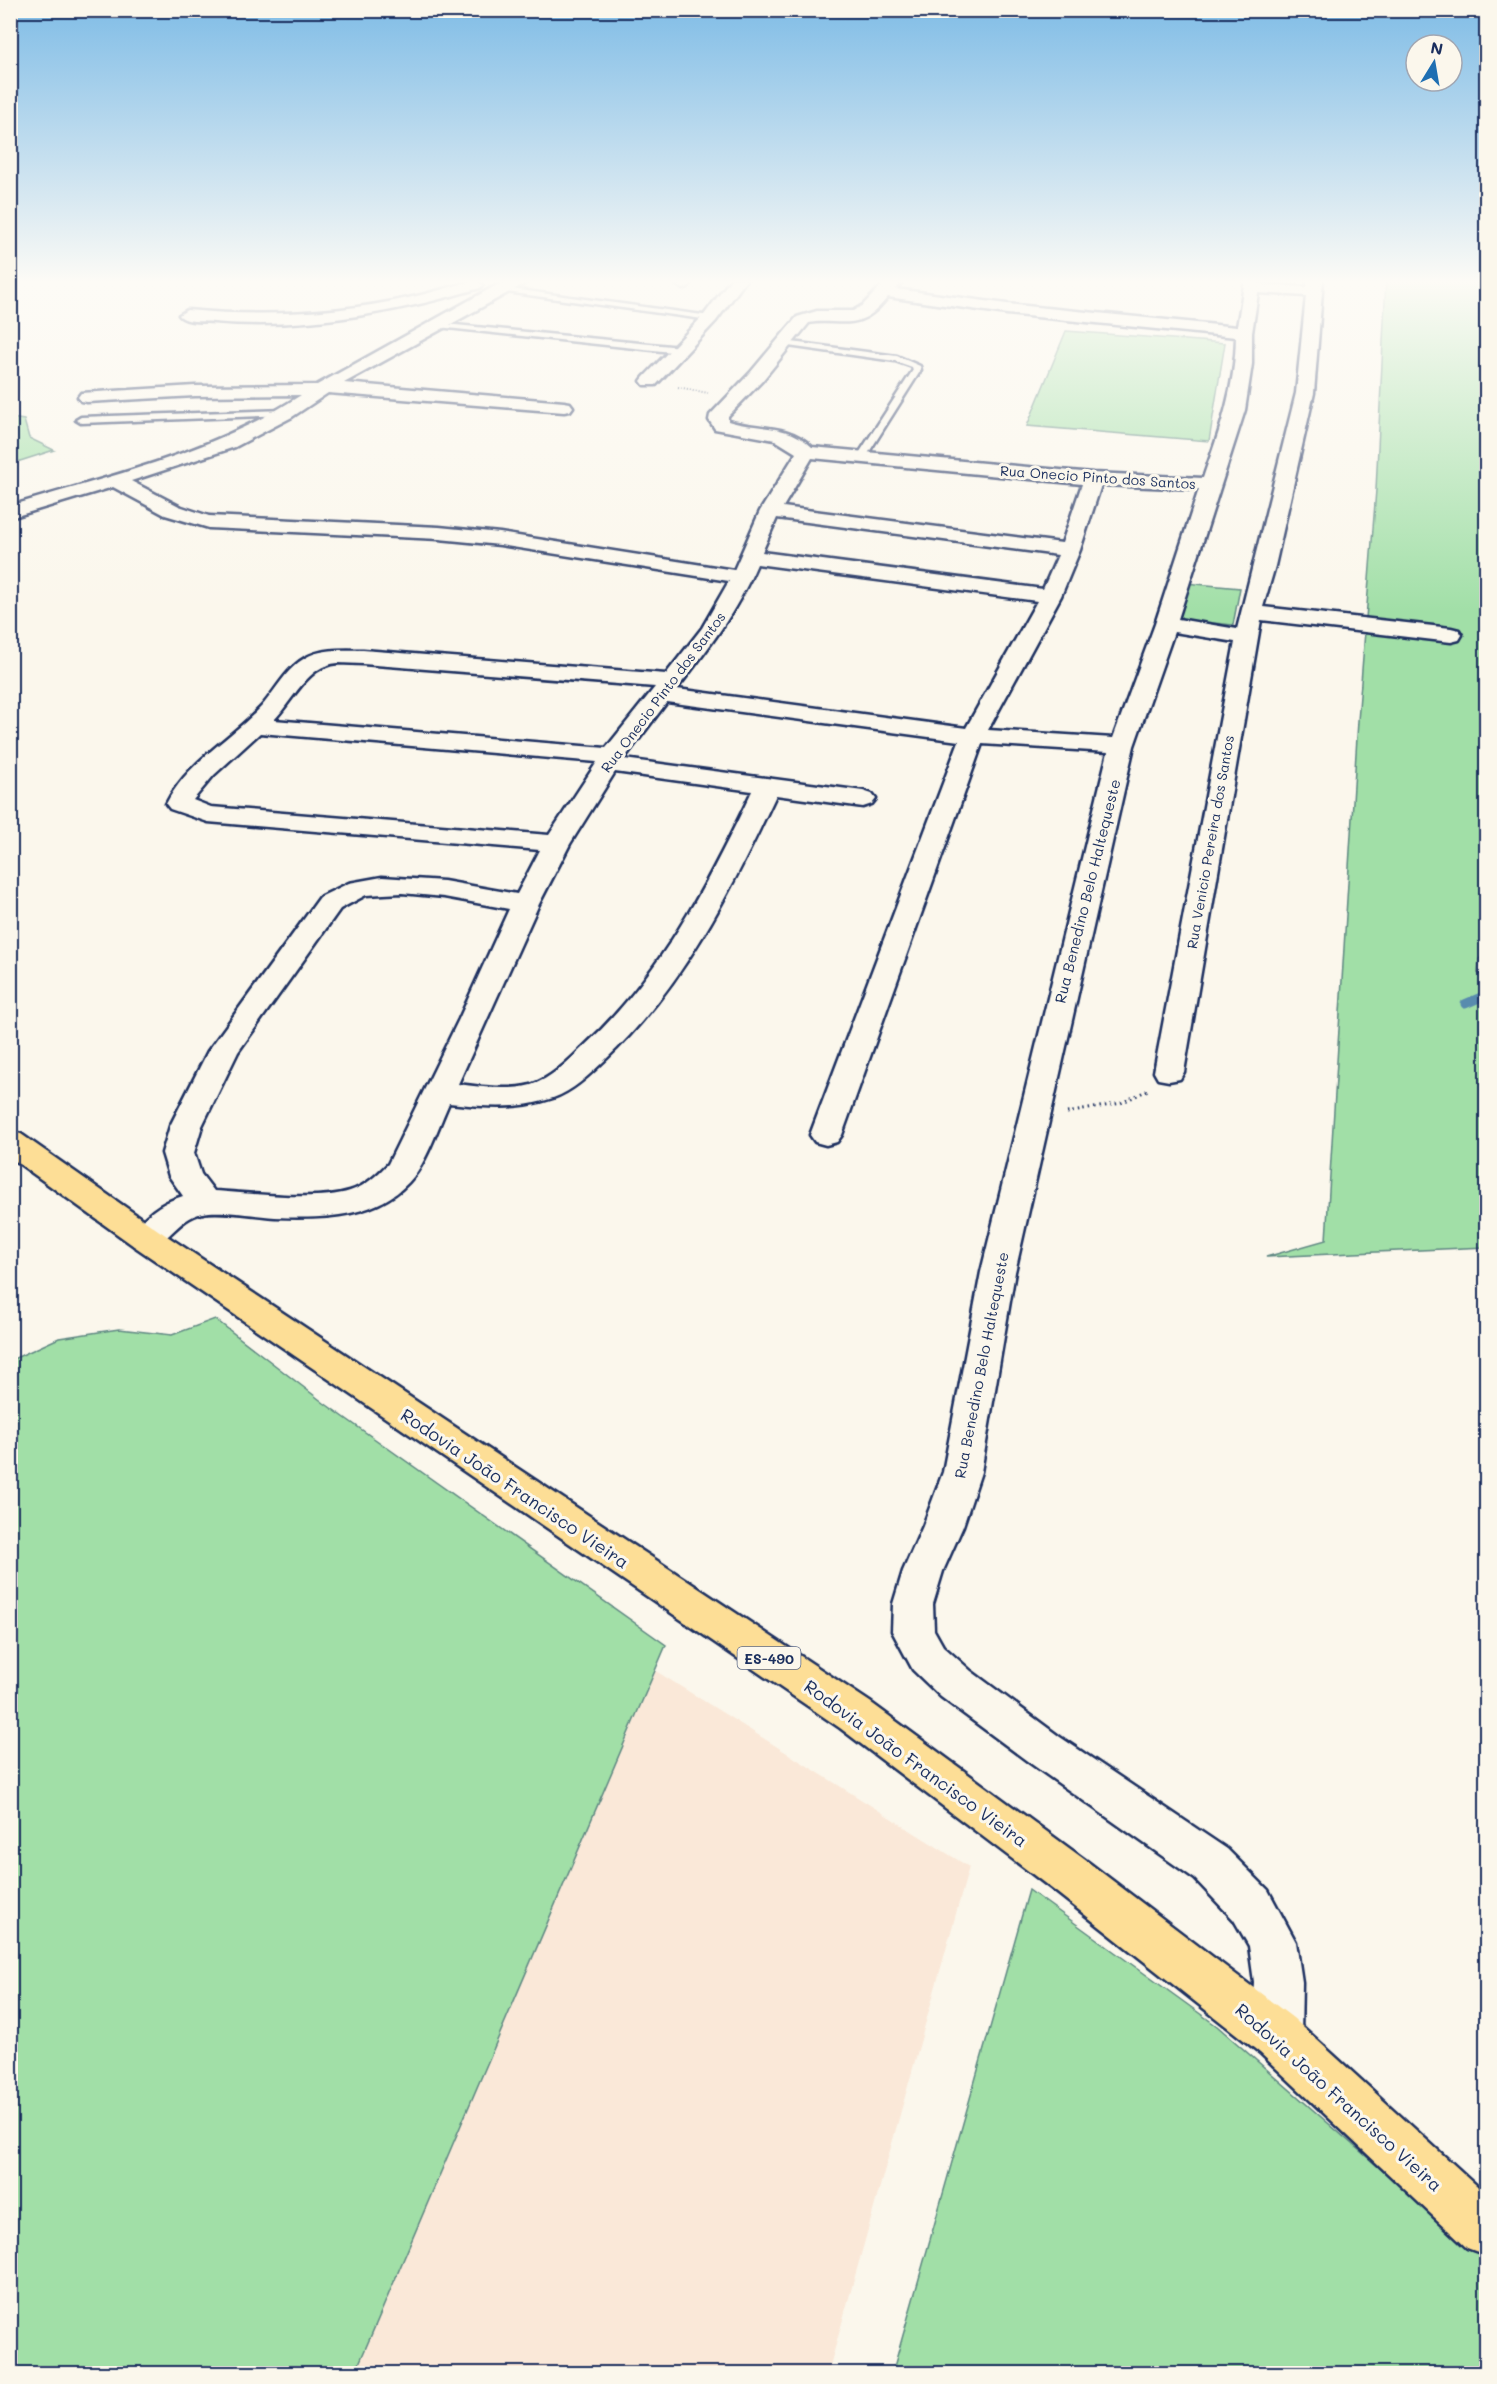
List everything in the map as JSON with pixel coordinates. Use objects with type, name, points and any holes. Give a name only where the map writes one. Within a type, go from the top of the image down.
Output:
[{"type":"main road","name":"Rodovia João Francisco Vieira","points":[[10,1141],[146,1238],[855,1715],[1072,1877],[1276,2036],[1486,2229]]},
{"type":"street","points":[[87,397],[242,390]]},
{"type":"street","points":[[10,512],[197,455],[286,413],[320,390]]},
{"type":"street","points":[[339,390],[564,407]]},
{"type":"street","name":"Rua Onecio Pinto dos Santos","points":[[743,390],[720,415],[718,420],[722,425],[792,440],[802,445],[806,452]]},
{"type":"street","name":"Rua Benedino Belo Haltequeste","points":[[1239,390],[1236,410],[1166,624],[1122,746],[998,1272],[962,1472],[943,1526],[923,1571],[913,1604],[913,1631],[928,1658],[956,1684],[1045,1750],[1211,1864],[1251,1905],[1272,1942],[1278,1982],[1276,2036]]},
{"type":"street","name":"Rua Venicio Pereira dos Santos","points":[[1169,1072],[1246,637],[1265,566],[1305,390]]},
{"type":"street","name":"Rua Onecio Pinto dos Santos","points":[[806,452],[1093,479],[1210,484]]},
{"type":"street","name":"Rua Onecio Pinto dos Santos","points":[[146,1238],[161,1221],[177,1209],[204,1201],[278,1206],[322,1206],[357,1201],[382,1190],[402,1169],[474,1019],[525,903],[557,844],[610,760],[711,631],[733,596],[770,511],[806,452]]},
{"type":"street","points":[[826,1135],[973,736],[1050,596],[1070,550],[1093,479]]},
{"type":"street","points":[[115,480],[172,512],[198,520],[240,525],[439,533],[746,567],[1050,596]]},
{"type":"street","points":[[770,511],[1070,550]]},
{"type":"street","points":[[1251,612],[1451,635]]},
{"type":"street","points":[[1166,624],[1246,637]]},
{"type":"street","points":[[557,844],[208,814],[179,804],[190,784],[257,726],[309,664],[324,658],[363,657],[665,687],[973,736],[1122,746]]},
{"type":"street","points":[[257,726],[610,760],[767,787],[863,799]]},
{"type":"street","points":[[438,1092],[498,1098],[533,1094],[563,1080],[605,1046],[659,982],[698,922],[767,787]]},
{"type":"street","points":[[204,1201],[185,1176],[178,1153],[186,1126],[223,1051],[330,903],[344,894],[362,888],[387,886],[481,895],[525,903]]},
{"type":"lane","points":[[861,458],[906,390]]},
{"type":"lane","points":[[81,420],[286,413]]},
{"type":"path","points":[[694,390],[735,399]]},
{"type":"path","points":[[1034,1115],[1083,1112],[1140,1098],[1169,1072]]},
{"type":"shaded area","points":[[651,1668],[969,1867],[828,2373],[327,2374]]},
{"type":"green space","points":[[1042,390],[1217,390],[1209,441],[1027,426]]},
{"type":"green space","points":[[1381,390],[1486,390],[1486,953],[1479,959],[1478,973],[1486,978],[1486,1247],[1266,1257],[1326,1240],[1358,721],[1376,490]]},
{"type":"green space","points":[[11,418],[24,420],[29,438],[54,450],[11,464]]},
{"type":"green space","points":[[1185,583],[1240,588],[1233,625],[1175,619]]},
{"type":"green space","points":[[215,1319],[324,1403],[666,1645],[355,2373],[11,2373],[11,1360],[59,1338],[119,1329],[172,1335]]},
{"type":"green space","points":[[1029,1890],[1217,2026],[1486,2261],[1486,2373],[892,2374]]},
{"type":"waterway","points":[[1465,1004],[1486,995]]}]
